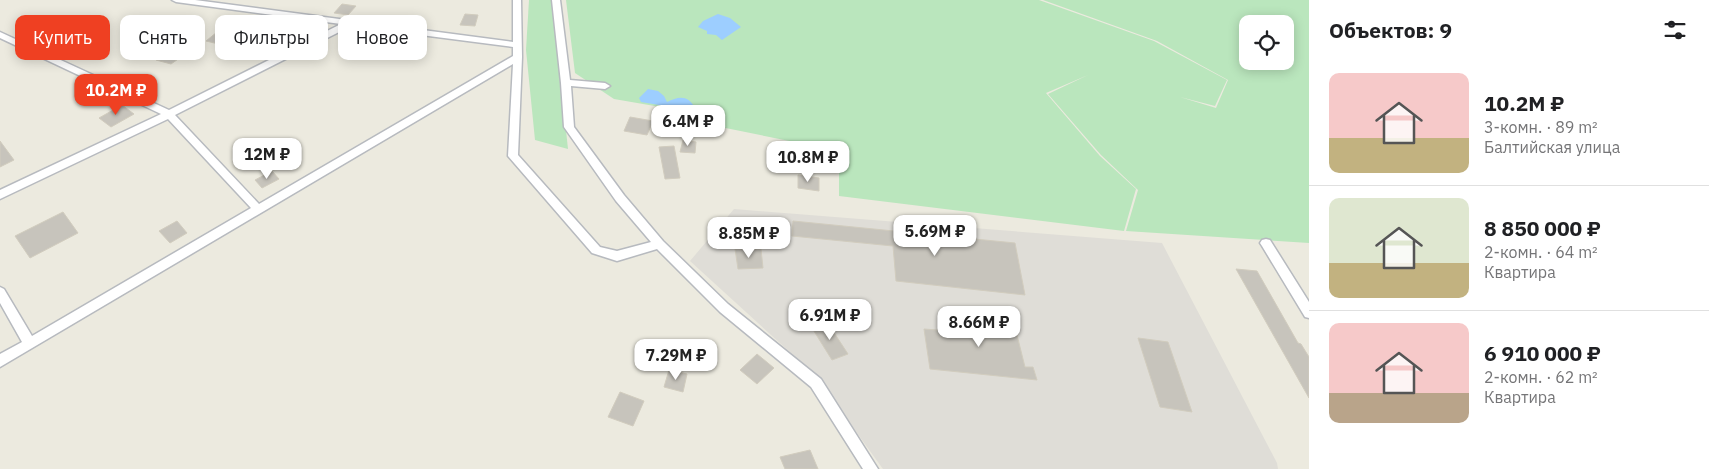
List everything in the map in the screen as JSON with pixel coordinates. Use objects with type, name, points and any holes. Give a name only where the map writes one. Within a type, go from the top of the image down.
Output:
[{"type":"street","points":[[176,0],[338,23]]},
{"type":"street","points":[[517,0],[513,156],[596,250],[617,256],[659,244]]},
{"type":"street","points":[[556,0],[566,83],[568,127],[620,198],[659,244],[724,308],[816,383],[871,469]]},
{"type":"street","points":[[0,195],[169,114],[338,29]]},
{"type":"street","points":[[0,35],[169,114],[258,208]]},
{"type":"street","points":[[427,37],[517,51]]},
{"type":"street","points":[[0,361],[517,51]]},
{"type":"street","points":[[566,83],[605,86]]},
{"type":"street","points":[[1266,243],[1309,313]]},
{"type":"street","points":[[0,292],[30,344]]},
{"type":"shaded area","points":[[734,209],[1162,243],[1277,463],[1278,469],[883,469],[815,375],[690,261]]},
{"type":"green space","points":[[529,0],[552,0],[568,149],[535,140],[526,50]]},
{"type":"green space","points":[[566,0],[1039,0],[1154,41],[1227,80],[1215,106],[1180,97],[1216,108],[1228,80],[1157,41],[1043,0],[1309,0],[1309,243],[1126,231],[1138,190],[1101,155],[1048,94],[1088,75],[1046,93],[1100,156],[1136,189],[1124,231],[839,196],[839,151],[676,118],[672,109],[614,99],[575,73]]},
{"type":"water","points":[[718,14],[730,18],[741,27],[722,40],[716,35],[707,34],[707,31],[698,27],[703,21]]},
{"type":"water","points":[[648,89],[658,91],[667,102],[679,98],[686,99],[695,108],[687,113],[677,108],[641,102],[639,98]]},
{"type":"building","points":[[342,4],[356,6],[348,15],[334,13]]},
{"type":"building","points":[[465,14],[478,15],[475,26],[460,25]]},
{"type":"building","points":[[215,34],[215,43],[206,41]]},
{"type":"building","points":[[156,60],[177,60],[171,64]]},
{"type":"building","points":[[122,105],[134,114],[111,127],[99,118]]},
{"type":"building","points":[[630,117],[653,121],[647,135],[624,131]]},
{"type":"building","points":[[683,140],[696,142],[695,153],[680,152]]},
{"type":"building","points":[[0,141],[14,160],[0,167]]},
{"type":"building","points":[[674,146],[680,178],[665,179],[659,147]]},
{"type":"building","points":[[272,171],[279,179],[262,188],[255,180]]},
{"type":"building","points":[[798,175],[819,178],[819,191],[798,188]]},
{"type":"building","points":[[63,212],[78,233],[30,258],[15,236]]},
{"type":"building","points":[[177,221],[187,233],[170,243],[159,231]]},
{"type":"building","points":[[793,221],[1015,243],[1025,295],[896,281],[893,246],[792,236]]},
{"type":"building","points":[[735,249],[761,249],[763,268],[738,269]]},
{"type":"building","points":[[1236,269],[1257,271],[1298,343],[1301,344],[1309,357],[1309,398]]},
{"type":"building","points":[[962,315],[1013,319],[1025,367],[1033,367],[1037,380],[930,369],[924,329],[950,331]]},
{"type":"building","points":[[827,322],[848,354],[832,360],[812,328]]},
{"type":"building","points":[[1138,338],[1168,342],[1192,412],[1160,407]]},
{"type":"building","points":[[757,354],[774,368],[757,384],[740,370]]},
{"type":"building","points":[[669,370],[687,374],[683,392],[664,387]]},
{"type":"building","points":[[620,392],[644,401],[633,426],[608,417]]},
{"type":"building","points":[[810,450],[818,469],[785,469],[780,457]]}]
